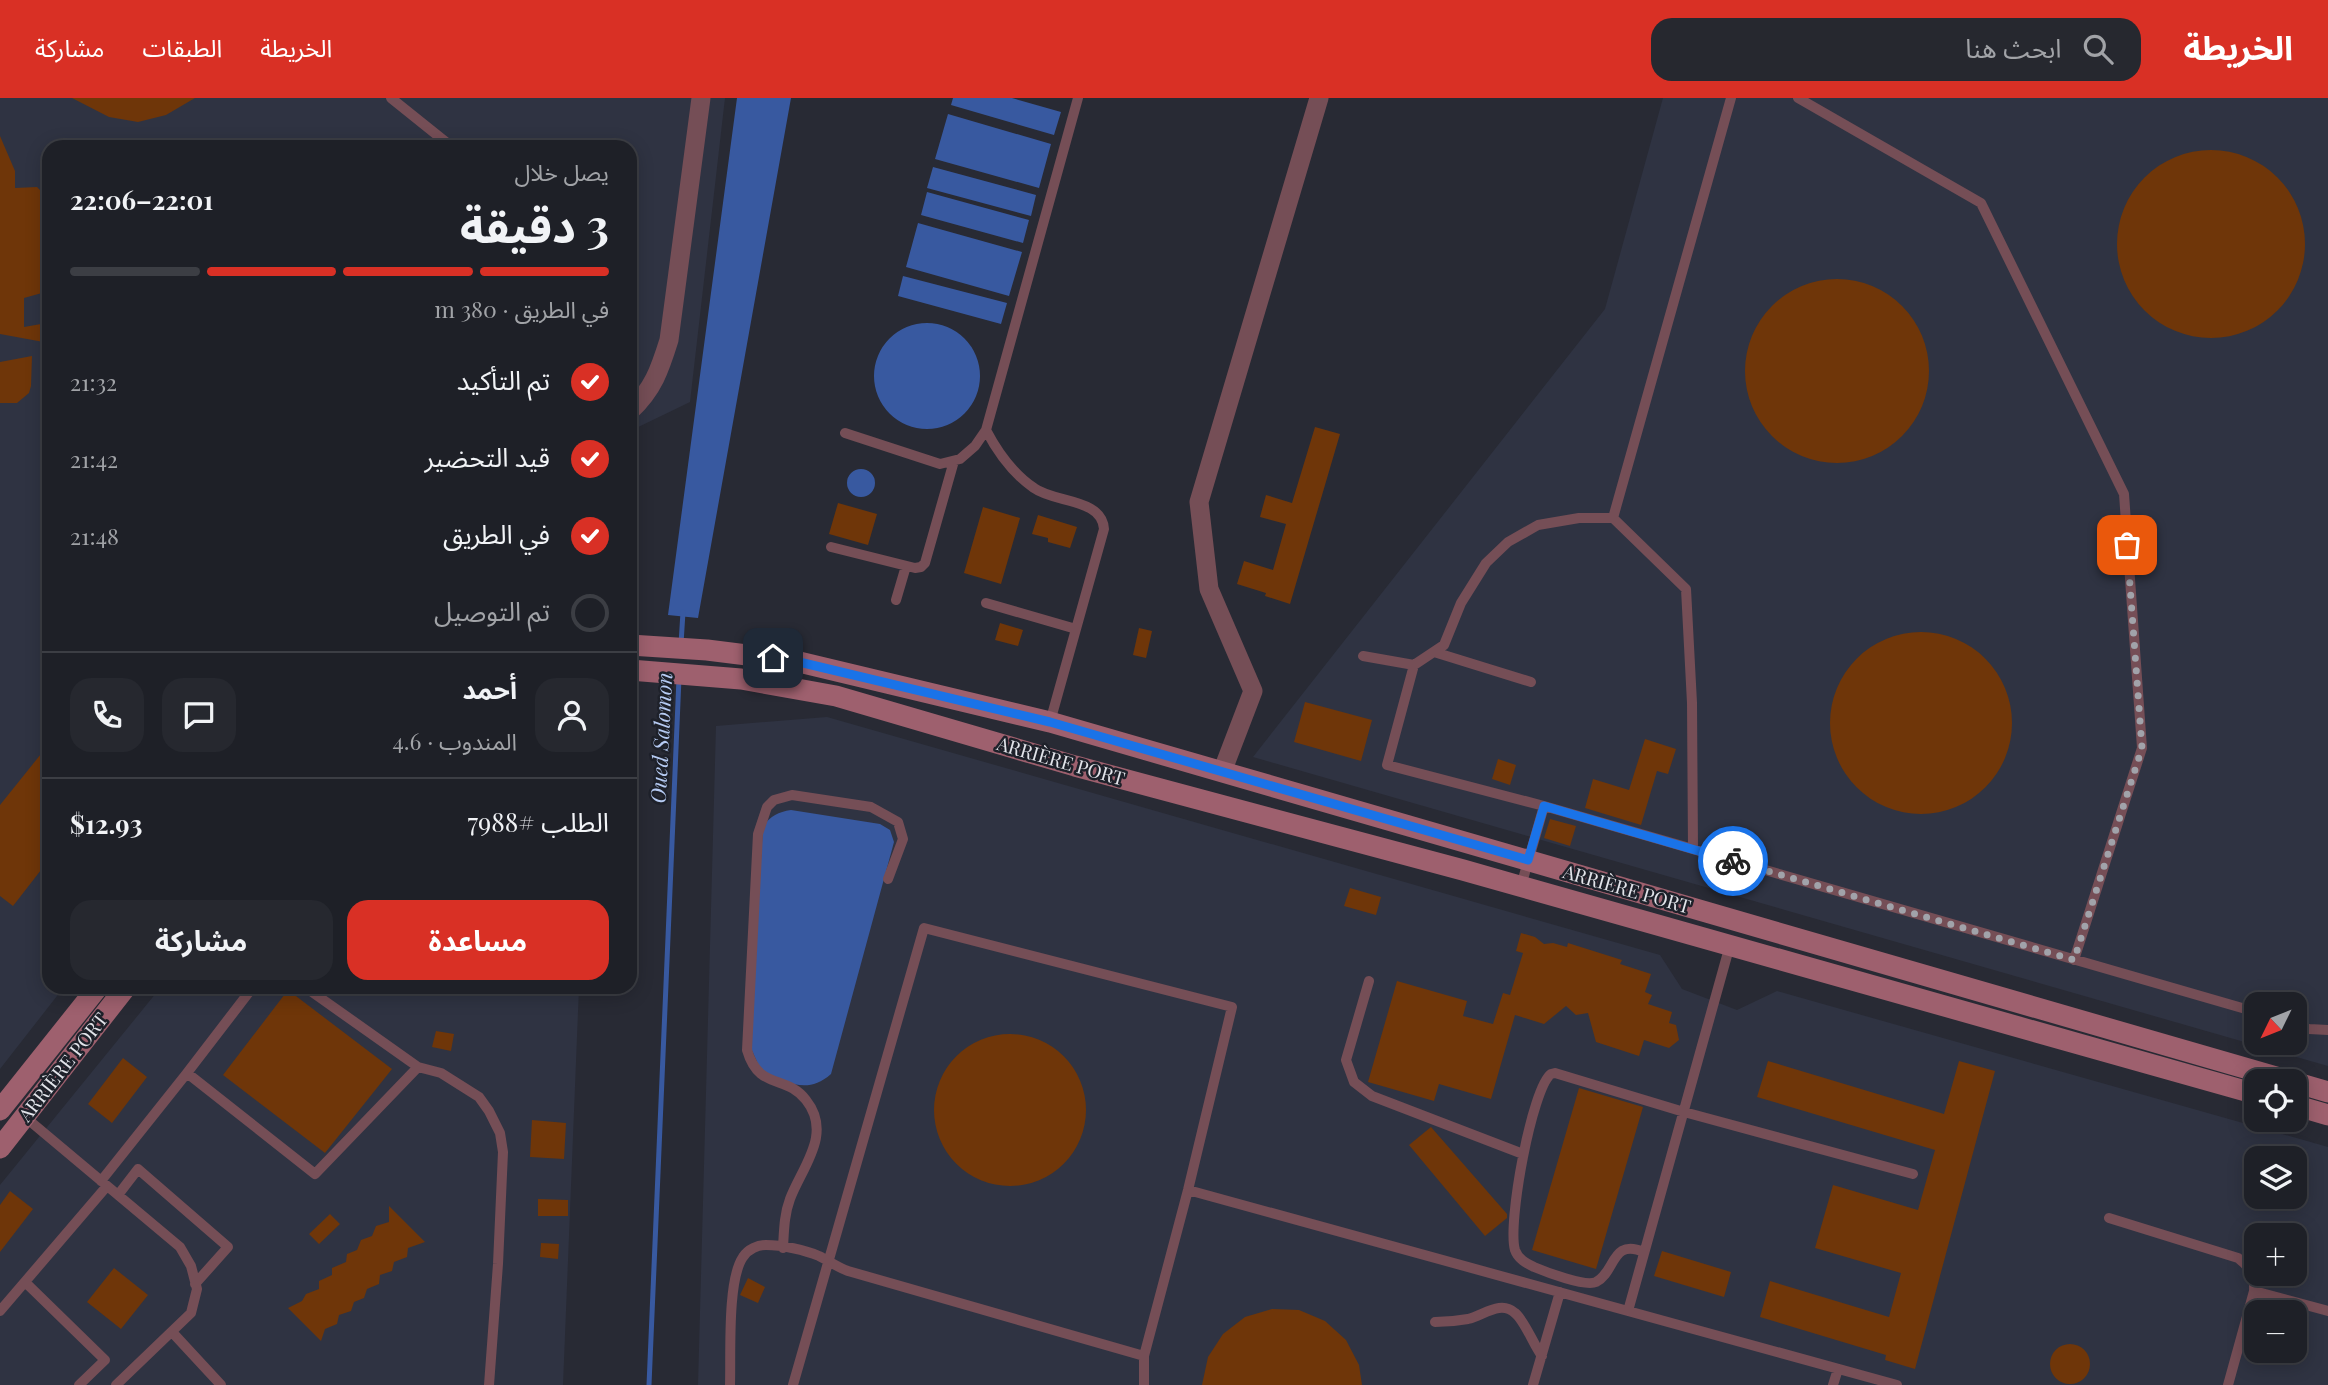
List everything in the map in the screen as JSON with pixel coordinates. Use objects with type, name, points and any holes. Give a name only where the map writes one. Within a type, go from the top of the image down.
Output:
[{"type":"street","points":[[637,405],[659,374],[669,340],[701,98]]},
{"type":"street","points":[[1222,772],[1253,691],[1209,589],[1199,502],[1319,98]]},
{"type":"street","name":"ARRIÈRE PORT","points":[[637,646],[707,650],[795,661],[1050,722],[2249,1069]]},
{"type":"street","name":"ARRIÈRE PORT","points":[[637,670],[711,676],[836,695],[1075,766],[1730,945],[2244,1091]]},
{"type":"street","name":"ARRIÈRE PORT","points":[[0,1110],[92,994]]},
{"type":"street","name":"ARRIÈRE PORT","points":[[0,1148],[121,994]]},
{"type":"street","name":"ARRIÈRE PORT","points":[[2307,1086],[2328,1092]]},
{"type":"street","points":[[2307,1109],[2328,1115]]},
{"type":"lane","points":[[391,98],[443,140]]},
{"type":"lane","points":[[845,433],[940,464],[960,459],[975,446],[986,430],[1078,98]]},
{"type":"lane","points":[[1613,518],[1731,98]]},
{"type":"lane","points":[[1798,98],[1981,203],[2124,494],[2142,748],[2074,960]]},
{"type":"lane","points":[[986,430],[999,455],[1036,490],[1087,508],[1098,513],[1104,520],[1104,529],[1050,722]]},
{"type":"lane","points":[[831,547],[921,568],[925,563],[954,461]]},
{"type":"lane","points":[[940,464],[950,476]]},
{"type":"lane","points":[[1363,656],[1414,664],[1444,645],[1461,603],[1486,563],[1508,542],[1538,525],[1579,518],[1613,518],[1686,589],[1692,703],[1693,849]]},
{"type":"lane","points":[[896,600],[906,566]]},
{"type":"lane","points":[[986,603],[1076,629]]},
{"type":"lane","points":[[1434,652],[1531,682]]},
{"type":"lane","points":[[1414,664],[1387,765],[1544,806],[2244,1009]]},
{"type":"lane","points":[[783,1248],[790,1200],[812,1155],[817,1126],[812,1108],[801,1094],[765,1079],[750,1062],[747,1050],[758,834],[767,807],[774,800],[792,795],[871,807],[898,822],[904,839],[888,879]]},
{"type":"lane","points":[[1521,887],[1544,806]]},
{"type":"lane","points":[[793,1385],[924,928],[1233,1007],[1144,1356],[1144,1385]]},
{"type":"lane","points":[[1628,1311],[1730,945]]},
{"type":"lane","points":[[1369,981],[1346,1060],[1354,1082],[1372,1096],[1523,1154]]},
{"type":"lane","points":[[0,1311],[104,1183],[248,994]]},
{"type":"lane","points":[[315,994],[418,1068],[441,1073],[479,1097],[499,1133],[503,1166],[489,1385]]},
{"type":"lane","points":[[2307,1028],[2328,1030]]},
{"type":"lane","points":[[187,1073],[315,1174],[418,1068]]},
{"type":"lane","points":[[1644,1252],[1636,1249],[1620,1252],[1600,1279],[1587,1284],[1536,1268],[1521,1260],[1514,1246],[1514,1226],[1523,1154],[1543,1084],[1551,1074],[1913,1174]]},
{"type":"lane","points":[[24,1117],[180,1247],[191,1266],[197,1289],[191,1313],[116,1385]]},
{"type":"lane","points":[[117,1195],[138,1169],[228,1247],[195,1284]]},
{"type":"lane","points":[[1188,1190],[1897,1385]]},
{"type":"lane","points":[[2109,1218],[2238,1258],[2252,1272],[2254,1291],[2228,1385]]},
{"type":"lane","points":[[730,1385],[734,1289],[738,1268],[743,1257],[759,1245],[814,1254],[848,1271],[1144,1356]]},
{"type":"lane","points":[[25,1282],[105,1360],[79,1385]]},
{"type":"lane","points":[[2254,1291],[2328,1311]]},
{"type":"lane","points":[[1533,1385],[1560,1292]]},
{"type":"lane","points":[[1435,1322],[1454,1322],[1499,1308],[1508,1309],[1517,1314],[1542,1356]]},
{"type":"lane","points":[[172,1332],[221,1385]]},
{"type":"lane","points":[[1833,1385],[1838,1369]]},
{"type":"shaded area","points":[[0,98],[725,98],[690,402],[637,428],[637,140],[42,140],[42,994],[59,994],[0,1069]]},
{"type":"shaded area","points":[[1663,98],[2328,98],[2328,1066],[2290,1055],[2307,1055],[2307,992],[2244,992],[2244,1042],[1253,757],[1605,309]]},
{"type":"shaded area","points":[[827,717],[1660,955],[1682,989],[1737,1010],[1777,991],[2244,1123],[2244,1132],[2275,1132],[2328,1147],[2328,1385],[698,1385],[716,726]]},
{"type":"shaded area","points":[[155,994],[579,994],[563,1385],[0,1385],[0,1185]]},
{"type":"water","points":[[737,98],[791,98],[698,618],[668,615]]},
{"type":"water","points":[[953,98],[1012,98],[1061,112],[1054,135],[951,105]]},
{"type":"water","points":[[948,114],[1051,144],[1039,188],[935,159]]},
{"type":"water","points":[[933,167],[1036,195],[1031,216],[927,188]]},
{"type":"water","points":[[927,192],[1029,220],[1023,243],[921,215]]},
{"type":"water","points":[[918,223],[1022,252],[1009,296],[906,267]]},
{"type":"water","points":[[903,276],[1007,303],[1001,324],[898,296]]},
{"type":"water","points":[[927,323],[947,327],[965,338],[976,356],[980,376],[976,396],[965,414],[947,425],[927,429],[907,425],[889,414],[878,396],[874,376],[878,356],[889,338],[907,327]]},
{"type":"water","points":[[861,469],[871,473],[875,483],[871,493],[861,497],[851,493],[847,483],[851,473]]},
{"type":"water","points":[[791,810],[880,824],[890,830],[894,842],[831,1074],[814,1084],[806,1085],[789,1083],[762,1073],[750,1046],[763,826],[775,815]]},
{"type":"building","points":[[72,98],[195,98],[166,115],[138,122],[109,117]]},
{"type":"building","points":[[0,136],[15,171],[15,188],[37,187],[42,192],[42,293],[24,298],[24,327],[42,324],[42,342],[0,334]]},
{"type":"building","points":[[2211,150],[2247,157],[2277,178],[2298,208],[2305,244],[2298,280],[2277,310],[2247,331],[2211,338],[2175,331],[2145,310],[2124,280],[2117,244],[2124,208],[2145,178],[2175,157]]},
{"type":"building","points":[[1837,279],[1872,286],[1902,306],[1922,336],[1929,371],[1922,406],[1902,436],[1872,456],[1837,463],[1802,456],[1772,436],[1752,406],[1745,371],[1752,336],[1772,306],[1802,286]]},
{"type":"building","points":[[32,356],[29,393],[17,403],[0,403],[0,362]]},
{"type":"building","points":[[1315,427],[1340,434],[1290,604],[1237,584],[1244,561],[1273,570],[1286,524],[1260,517],[1266,495],[1292,503]]},
{"type":"building","points":[[838,503],[877,514],[868,545],[829,534]]},
{"type":"building","points":[[983,507],[1020,518],[1001,584],[964,573]]},
{"type":"building","points":[[1038,515],[1077,527],[1070,548],[1032,534]]},
{"type":"building","points":[[1000,623],[1023,630],[1018,646],[995,640]]},
{"type":"building","points":[[1139,628],[1152,631],[1146,658],[1133,655]]},
{"type":"building","points":[[1921,632],[1939,633],[1956,639],[1986,658],[2005,688],[2011,705],[2011,741],[2005,758],[1986,788],[1956,807],[1939,813],[1921,814],[1903,813],[1886,807],[1856,788],[1837,758],[1831,741],[1830,723],[1831,705],[1837,688],[1856,658],[1886,639],[1903,633]]},
{"type":"building","points":[[1305,702],[1372,720],[1361,761],[1294,742]]},
{"type":"building","points":[[1645,739],[1676,749],[1668,774],[1657,771],[1641,825],[1585,808],[1593,779],[1629,790]]},
{"type":"building","points":[[42,753],[42,871],[13,906],[0,896],[0,805]]},
{"type":"building","points":[[1498,759],[1516,765],[1510,785],[1492,779]]},
{"type":"building","points":[[1550,819],[1576,826],[1570,846],[1544,838]]},
{"type":"building","points":[[1350,888],[1381,897],[1376,915],[1344,906]]},
{"type":"building","points":[[1521,933],[1535,937],[1544,944],[1553,943],[1567,947],[1568,943],[1622,960],[1620,964],[1651,974],[1645,992],[1652,995],[1648,1004],[1672,1012],[1669,1023],[1676,1025],[1679,1040],[1669,1048],[1644,1040],[1639,1056],[1596,1042],[1588,1013],[1576,1015],[1566,1006],[1544,1024],[1515,1015],[1491,1099],[1439,1084],[1434,1101],[1368,1082],[1397,981],[1467,1001],[1463,1016],[1493,1024],[1503,993],[1510,995],[1523,953],[1516,951]]},
{"type":"building","points":[[285,994],[293,994],[392,1069],[325,1153],[223,1075]]},
{"type":"building","points":[[436,1031],[454,1034],[451,1051],[432,1047]]},
{"type":"building","points":[[1010,1034],[1039,1040],[1064,1056],[1080,1081],[1086,1110],[1080,1139],[1064,1164],[1039,1180],[1010,1186],[981,1180],[956,1164],[940,1139],[934,1110],[940,1081],[956,1056],[981,1040]]},
{"type":"building","points":[[123,1058],[147,1077],[112,1123],[88,1104]]},
{"type":"building","points":[[1768,1061],[1944,1114],[1959,1061],[1995,1071],[1915,1369],[1885,1360],[1886,1355],[1760,1317],[1770,1281],[1889,1317],[1901,1273],[1815,1248],[1833,1185],[1918,1210],[1935,1150],[1757,1097]]},
{"type":"building","points":[[1579,1088],[1643,1107],[1596,1269],[1532,1250]]},
{"type":"building","points":[[532,1120],[566,1123],[564,1159],[530,1157]]},
{"type":"building","points":[[1431,1127],[1507,1214],[1507,1218],[1485,1236],[1409,1145]]},
{"type":"building","points":[[10,1191],[33,1209],[0,1252],[0,1205]]},
{"type":"building","points":[[538,1199],[568,1200],[568,1216],[538,1216]]},
{"type":"building","points":[[389,1206],[425,1242],[408,1248],[407,1257],[394,1262],[392,1271],[380,1275],[379,1284],[367,1289],[364,1298],[354,1302],[351,1311],[339,1315],[337,1324],[325,1329],[321,1341],[288,1308],[302,1301],[306,1294],[319,1289],[319,1281],[332,1275],[332,1268],[346,1262],[347,1254],[357,1250],[361,1240],[372,1236],[376,1226],[389,1222]]},
{"type":"building","points":[[330,1214],[340,1224],[319,1244],[309,1234]]},
{"type":"building","points":[[541,1243],[559,1244],[558,1259],[540,1257]]},
{"type":"building","points":[[1662,1251],[1731,1272],[1724,1297],[1654,1276]]},
{"type":"building","points":[[114,1268],[148,1295],[121,1329],[87,1302]]},
{"type":"building","points":[[748,1278],[765,1287],[758,1303],[740,1295]]},
{"type":"building","points":[[1272,1309],[1299,1310],[1325,1321],[1346,1340],[1359,1365],[1362,1385],[1202,1385],[1208,1357],[1223,1334],[1245,1317]]},
{"type":"building","points":[[2070,1344],[2078,1345],[2084,1350],[2089,1356],[2089,1372],[2084,1378],[2078,1383],[2070,1384],[2062,1383],[2056,1378],[2051,1372],[2050,1364],[2051,1356],[2056,1350],[2062,1345]]},
{"type":"waterway","name":"Oued Salomon","points":[[681,644],[683,612]]},
{"type":"waterway","name":"Oued Salomon","points":[[649,1385],[679,678]]},
{"type":"way so far","points":[[1733,861],[2074,960],[2142,748],[2127,545]]},
{"type":"route","points":[[773,658],[1050,722],[1528,860],[1544,806],[1733,861]]}]
